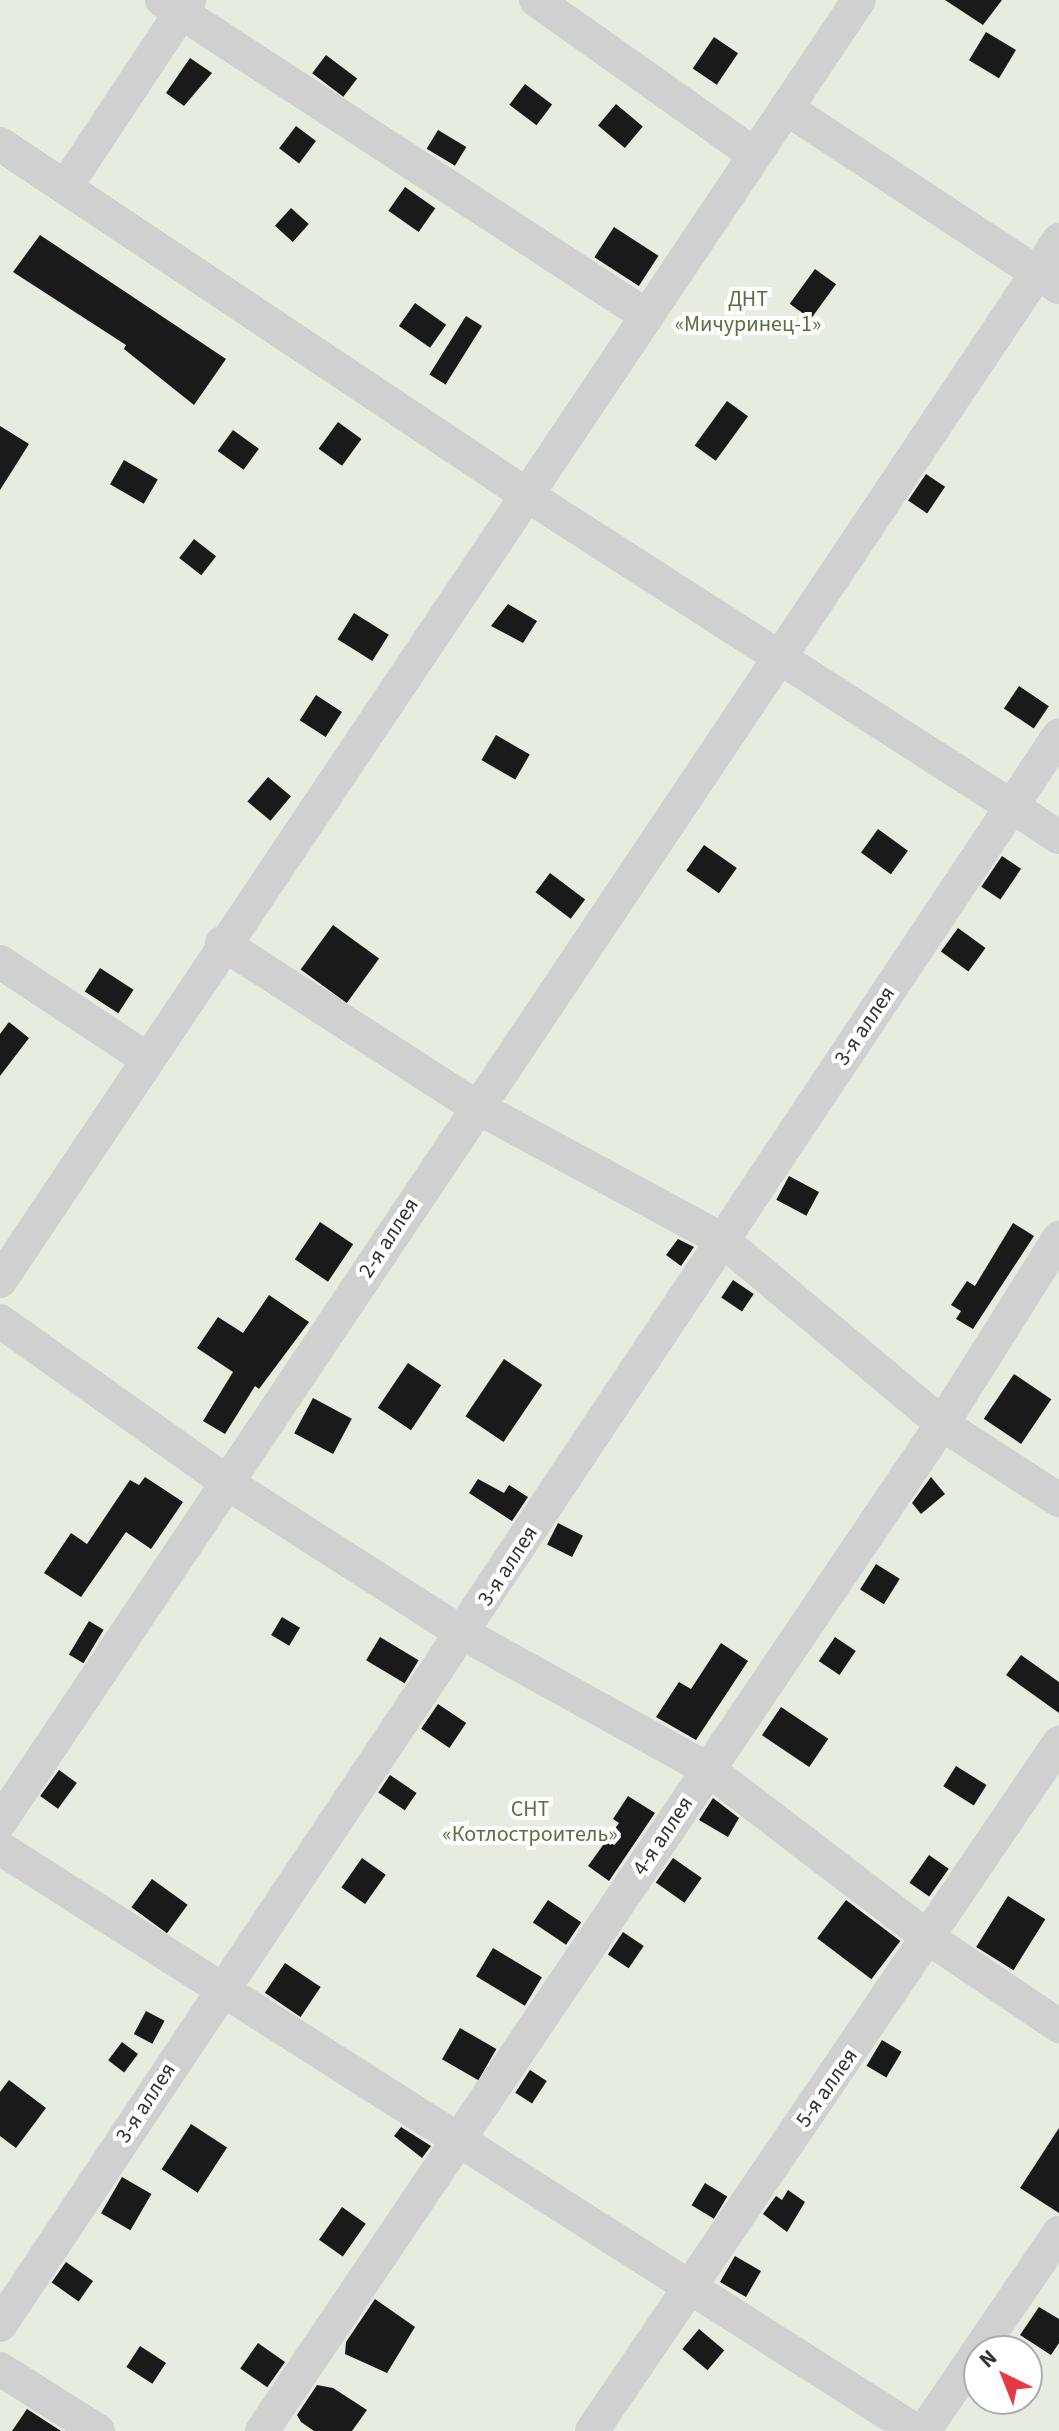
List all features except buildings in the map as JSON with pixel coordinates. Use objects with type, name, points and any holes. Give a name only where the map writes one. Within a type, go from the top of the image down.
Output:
[{"type":"street","points":[[536,0],[755,155]]},
{"type":"street","points":[[0,1281],[222,943],[530,497],[859,0]]},
{"type":"street","points":[[66,186],[177,4],[647,316]]},
{"type":"street","points":[[786,108],[1048,280]]},
{"type":"street","points":[[0,144],[530,497],[782,656],[1059,837]]},
{"type":"street","name":"2-я аллея","points":[[0,1822],[229,1484],[475,1106],[782,656],[1048,280],[1059,240]]},
{"type":"street","name":"3-я аллея","points":[[0,2325],[222,1986],[464,1634],[721,1239],[1059,735]]},
{"type":"street","points":[[222,943],[475,1106],[721,1239],[942,1424],[1059,1500]]},
{"type":"street","points":[[6,978],[147,1059]]},
{"type":"street","name":"4-я аллея","points":[[262,2431],[942,1424],[1059,1238]]},
{"type":"street","points":[[0,1321],[229,1484],[464,1634],[709,1770],[930,1939],[1059,2026]]},
{"type":"street","name":"5-я аллея","points":[[592,2431],[686,2289],[930,1939],[1059,1743]]},
{"type":"street","points":[[0,1848],[459,2137],[686,2289],[916,2431]]},
{"type":"street","points":[[924,2431],[1059,2233]]},
{"type":"street","points":[[0,2369],[98,2431]]},
{"type":"green space","name":"СНТ «Котлостроитель»","points":[[0,0],[1059,0],[1059,2431],[0,2431]]},
{"type":"park label","name":"ДНТ «Мичуринец-1»","points":[[748,312]]}]
